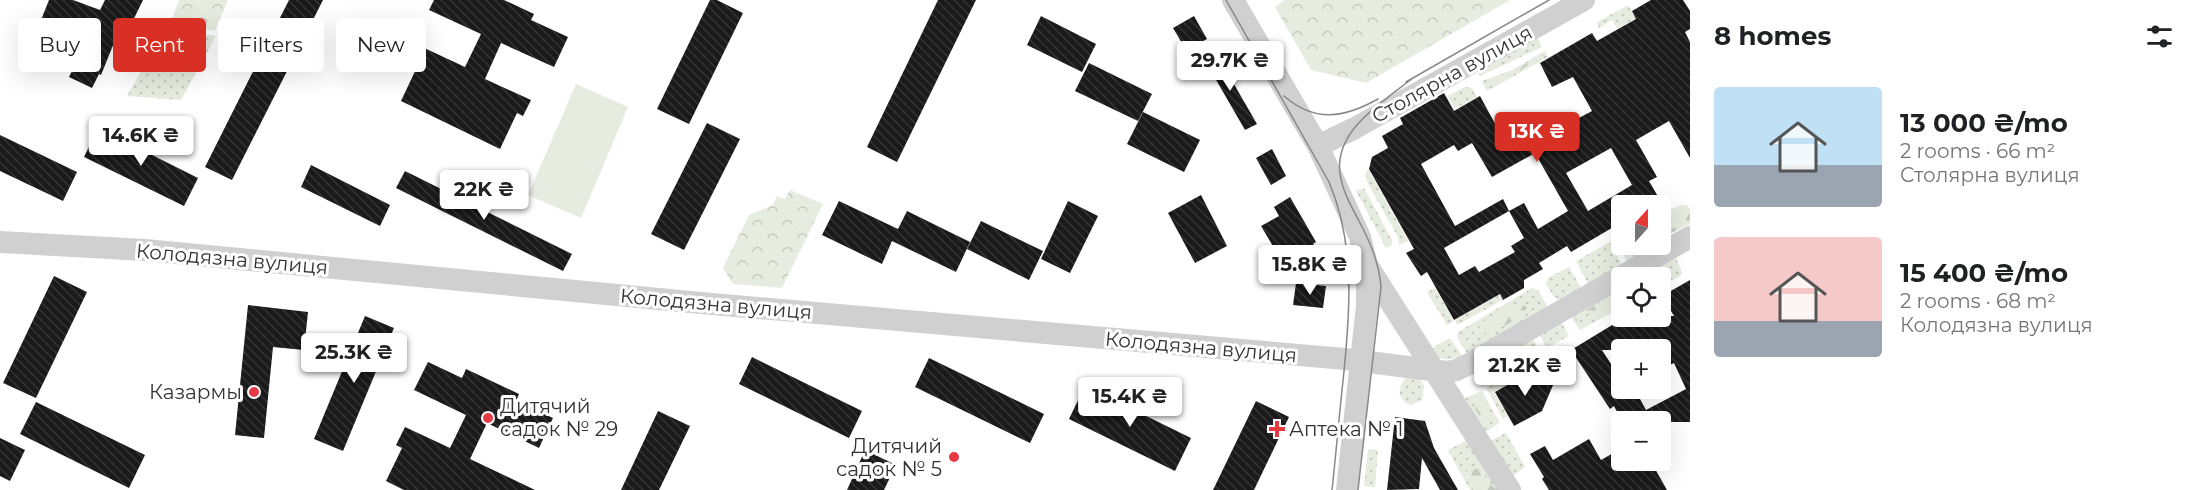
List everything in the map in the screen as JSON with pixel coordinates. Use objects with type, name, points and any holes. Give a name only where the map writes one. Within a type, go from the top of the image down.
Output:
[{"type":"street","points":[[1233,0],[1318,146],[1359,237],[1367,265],[1367,306],[1347,490]]},
{"type":"street","name":"Столярна вулиця","points":[[1318,146],[1355,128],[1584,0]]},
{"type":"street","name":"Колодязна вулиця","points":[[0,242],[145,250],[690,302],[1360,361],[1447,372],[1457,370],[1690,237]]},
{"type":"street","points":[[1367,265],[1510,490]]},
{"type":"green space","points":[[179,0],[228,0],[220,18],[218,18],[215,31],[206,29],[206,18],[172,18]]},
{"type":"green space","points":[[1285,0],[1510,0],[1366,83],[1311,70],[1275,7]]},
{"type":"green space","points":[[1628,5],[1636,18],[1617,29],[1612,20],[1599,28],[1596,23]]},
{"type":"green space","points":[[206,34],[216,36],[206,54]]},
{"type":"green space","points":[[1537,37],[1542,47],[1480,76],[1477,71]]},
{"type":"green space","points":[[1545,51],[1548,57],[1487,91],[1482,81],[1512,70]]},
{"type":"green space","points":[[1544,56],[1497,83],[1487,86],[1489,80],[1517,69]]},
{"type":"green space","points":[[141,72],[196,72],[181,100],[127,96]]},
{"type":"green space","points":[[576,84],[628,107],[581,218],[528,195]]},
{"type":"green space","points":[[1465,87],[1472,88],[1477,97],[1455,109],[1447,96]]},
{"type":"green space","points":[[1368,169],[1408,241],[1399,245],[1398,237],[1368,184],[1365,174]]},
{"type":"green space","points":[[1364,188],[1392,240],[1392,245],[1386,248],[1356,191]]},
{"type":"green space","points":[[790,190],[823,204],[782,288],[733,284],[723,268],[749,215],[773,205],[777,196],[785,199]]},
{"type":"green space","points":[[1680,205],[1687,205],[1690,209],[1690,224],[1671,233],[1671,210]]},
{"type":"green space","points":[[1610,242],[1611,255],[1617,255],[1622,265],[1611,267],[1611,271],[1588,284],[1576,261]]},
{"type":"green space","points":[[1624,255],[1640,255],[1627,262]]},
{"type":"green space","points":[[1675,255],[1682,273],[1671,281],[1671,267],[1654,267]]},
{"type":"green space","points":[[1569,267],[1581,288],[1560,300],[1554,297],[1546,284],[1548,278]]},
{"type":"green space","points":[[1435,288],[1454,321],[1447,325],[1427,292]]},
{"type":"green space","points":[[1532,288],[1538,290],[1548,307],[1467,353],[1457,337],[1458,332]]},
{"type":"green space","points":[[1611,292],[1611,313],[1580,330],[1570,316]]},
{"type":"green space","points":[[1499,295],[1503,300],[1457,325],[1455,320]]},
{"type":"green space","points":[[1611,296],[1611,310],[1600,316],[1589,312],[1576,321],[1575,318]]},
{"type":"green space","points":[[1516,305],[1524,305],[1527,308],[1502,327],[1484,333],[1478,330],[1489,318]]},
{"type":"green space","points":[[1561,321],[1569,336],[1547,348],[1539,334]]},
{"type":"green space","points":[[1450,338],[1462,356],[1446,359],[1432,352],[1434,347]]},
{"type":"green space","points":[[1532,338],[1539,353],[1520,363],[1511,350]]},
{"type":"green space","points":[[1505,354],[1513,368],[1486,383],[1480,371]]},
{"type":"green space","points":[[1515,371],[1518,378],[1494,392],[1508,416],[1503,419],[1486,388]]},
{"type":"green space","points":[[1408,375],[1420,378],[1424,386],[1422,400],[1411,405],[1400,396],[1400,388]]},
{"type":"green space","points":[[1482,391],[1499,422],[1485,432],[1465,398]]},
{"type":"green space","points":[[1477,397],[1487,406],[1490,419],[1484,420],[1478,413],[1474,401]]},
{"type":"green space","points":[[1506,433],[1525,467],[1511,477],[1490,441]]},
{"type":"green space","points":[[1469,439],[1502,490],[1470,490],[1448,450]]},
{"type":"green space","points":[[1368,449],[1378,450],[1375,487],[1364,486]]},
{"type":"green space","points":[[1467,467],[1478,469],[1496,490],[1473,490]]},
{"type":"building","points":[[49,0],[73,0],[100,10],[105,0],[143,0],[134,18],[113,18],[113,45],[101,75],[99,74],[92,88],[69,77],[72,72],[101,72],[101,18],[42,18]]},
{"type":"building","points":[[289,0],[323,0],[314,18],[280,18]]},
{"type":"building","points":[[434,0],[504,0],[534,14],[531,20],[568,37],[554,67],[501,43],[485,79],[531,100],[523,116],[517,113],[500,149],[401,101],[415,72],[426,72],[426,49],[465,67],[481,34],[429,10]]},
{"type":"building","points":[[710,0],[717,0],[743,13],[689,124],[657,109]]},
{"type":"building","points":[[938,0],[976,0],[897,162],[867,147]]},
{"type":"building","points":[[1651,0],[1683,0],[1690,11],[1690,29],[1685,32],[1690,42],[1690,158],[1669,121],[1636,140],[1657,177],[1649,181],[1657,195],[1615,195],[1632,185],[1611,148],[1566,173],[1588,211],[1611,197],[1611,228],[1571,252],[1567,246],[1539,263],[1543,269],[1524,280],[1524,288],[1503,300],[1500,294],[1454,320],[1427,272],[1421,276],[1406,253],[1414,249],[1369,169],[1372,157],[1388,148],[1382,136],[1403,124],[1400,118],[1444,93],[1454,111],[1480,96],[1499,131],[1531,112],[1545,136],[1592,111],[1573,77],[1552,87],[1540,63],[1592,33],[1597,41],[1636,19],[1632,11]],"holes":[[[1472,143],[1492,177],[1535,153],[1568,211],[1538,229],[1524,203],[1509,211],[1503,199],[1455,226],[1421,164],[1454,145],[1458,151]],[[1509,211],[1524,238],[1511,246],[1515,252],[1479,272],[1475,266],[1459,275],[1444,248]]]},
{"type":"building","points":[[1041,16],[1096,44],[1082,72],[1027,45]]},
{"type":"building","points":[[1194,16],[1207,39],[1186,50],[1173,28]]},
{"type":"building","points":[[1216,53],[1257,124],[1245,130],[1204,59]]},
{"type":"building","points":[[1089,63],[1152,94],[1138,121],[1075,91]]},
{"type":"building","points":[[253,72],[287,72],[232,180],[205,167]]},
{"type":"building","points":[[1143,112],[1200,140],[1184,172],[1127,144]]},
{"type":"building","points":[[707,123],[740,139],[684,250],[651,234]]},
{"type":"building","points":[[98,128],[198,178],[184,206],[84,157]]},
{"type":"building","points":[[0,135],[77,172],[63,201],[0,171]]},
{"type":"building","points":[[1272,149],[1286,176],[1271,185],[1256,158]]},
{"type":"building","points":[[311,165],[390,205],[380,226],[301,187]]},
{"type":"building","points":[[405,171],[572,254],[563,271],[396,188]]},
{"type":"building","points":[[1201,195],[1227,246],[1195,263],[1168,213]]},
{"type":"building","points":[[1290,197],[1316,242],[1313,244],[1325,263],[1293,280],[1261,226],[1279,216],[1274,207]]},
{"type":"building","points":[[839,201],[898,229],[907,211],[970,242],[956,272],[892,241],[882,264],[822,235]]},
{"type":"building","points":[[1068,201],[1098,216],[1070,273],[1041,259]]},
{"type":"building","points":[[981,221],[1043,251],[1029,280],[967,249]]},
{"type":"building","points":[[54,276],[87,292],[36,398],[3,383]]},
{"type":"building","points":[[1690,280],[1690,422],[1671,422],[1671,411],[1616,411],[1614,406],[1610,409],[1571,350],[1611,326],[1671,327],[1671,316],[1674,316],[1671,311],[1671,291]]},
{"type":"building","points":[[1296,283],[1326,286],[1323,308],[1293,305]]},
{"type":"building","name":"Казармы","points":[[248,305],[308,312],[304,350],[273,347],[264,438],[235,435]]},
{"type":"building","points":[[365,316],[394,328],[343,451],[314,439]]},
{"type":"building","points":[[752,357],[862,411],[849,438],[739,384]]},
{"type":"building","points":[[929,358],[1044,414],[1030,443],[915,387]]},
{"type":"building","points":[[428,362],[462,378],[466,369],[519,394],[516,401],[553,418],[539,448],[487,423],[470,459],[535,490],[404,490],[386,481],[402,448],[396,445],[405,427],[450,448],[466,415],[414,390]]},
{"type":"building","points":[[1559,371],[1542,411],[1514,426],[1495,392],[1527,374],[1533,384]]},
{"type":"building","points":[[1085,386],[1191,438],[1175,471],[1069,419]]},
{"type":"building","points":[[1256,401],[1289,417],[1254,490],[1213,490]]},
{"type":"building","points":[[36,402],[145,455],[129,488],[20,434]]},
{"type":"building","points":[[658,411],[690,426],[659,490],[621,490]]},
{"type":"building","points":[[1395,417],[1425,421],[1434,448],[1458,490],[1440,490],[1422,458],[1419,489],[1387,490]]},
{"type":"building","points":[[0,438],[25,450],[10,481],[0,476]]},
{"type":"building","points":[[1589,439],[1601,460],[1611,454],[1611,471],[1656,471],[1667,490],[1549,490],[1530,454],[1545,446],[1553,460]]},
{"type":"building","points":[[865,450],[896,465],[884,490],[847,490]]},
{"type":"tram line","points":[[1226,0],[1329,182],[1344,230],[1349,305],[1332,490]]},
{"type":"tram line","points":[[1406,82],[1549,0]]},
{"type":"tram line","points":[[1358,490],[1381,287],[1373,252],[1343,186],[1340,158],[1345,143],[1363,118],[1413,78]]},
{"type":"tram line","points":[[1284,96],[1307,111],[1330,115],[1341,114],[1378,99]]},
{"type":"place","name":"Казармы","points":[[254,392]]},
{"type":"place","name":"Дитячий садок № 29","points":[[488,418]]},
{"type":"place","name":"Аптека № 1","points":[[1277,429]]},
{"type":"place","name":"Дитячий садок № 5","points":[[954,457]]}]
